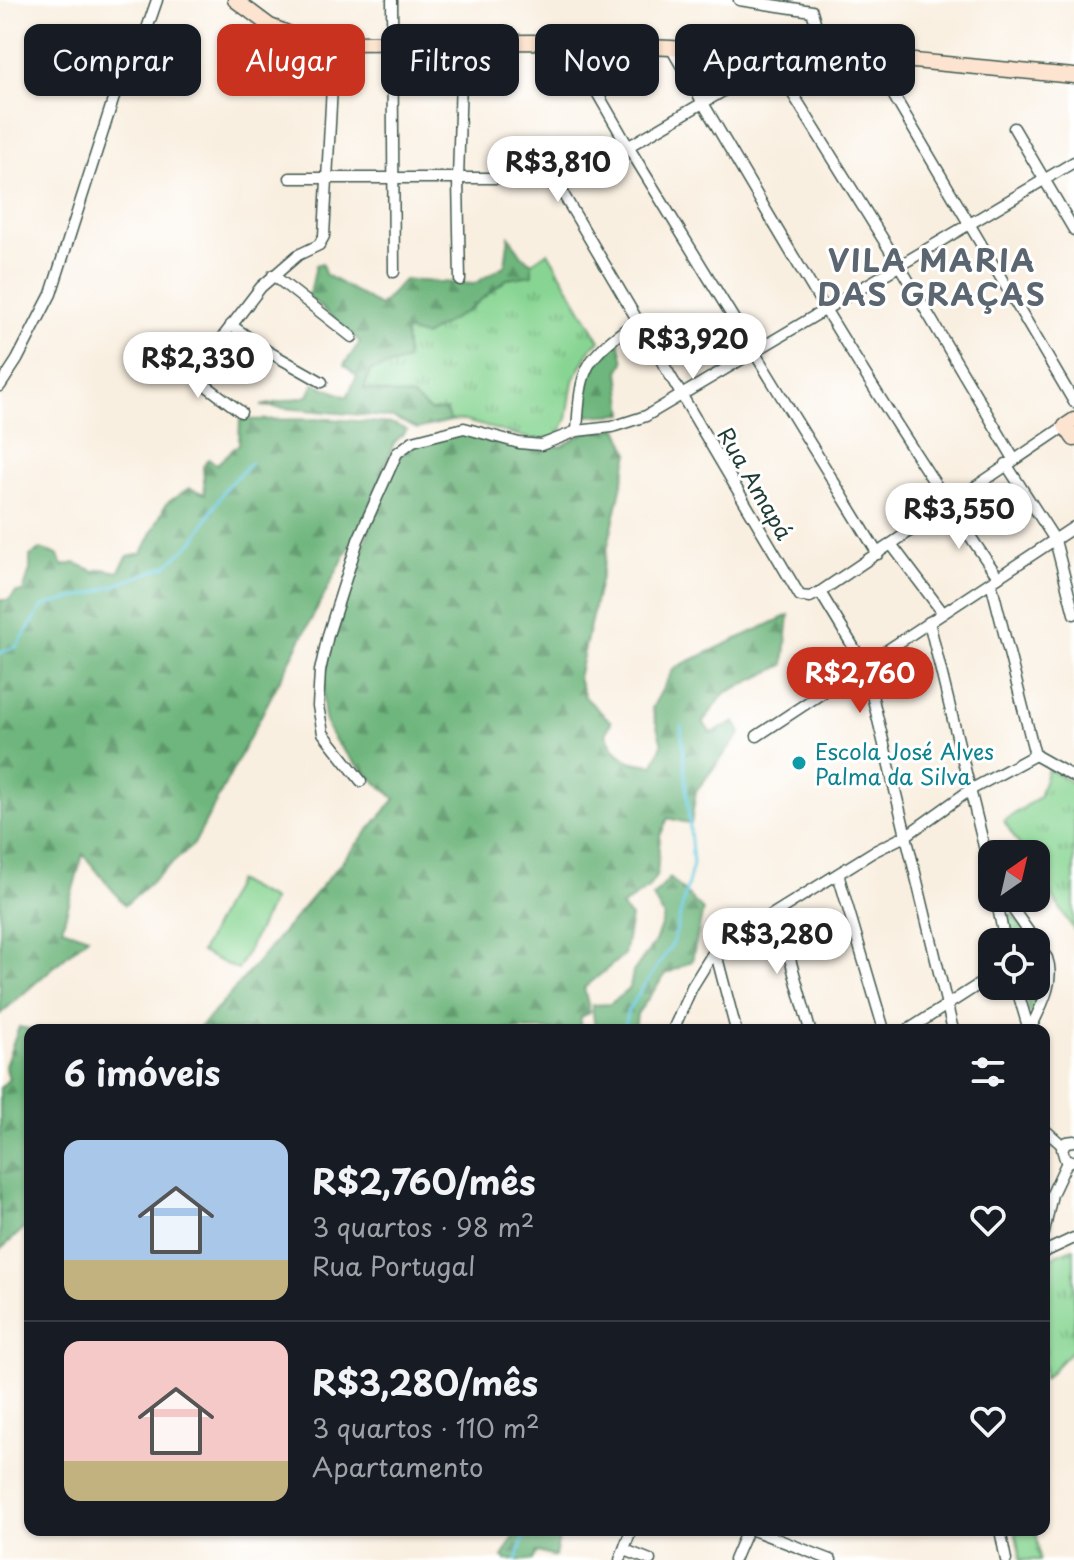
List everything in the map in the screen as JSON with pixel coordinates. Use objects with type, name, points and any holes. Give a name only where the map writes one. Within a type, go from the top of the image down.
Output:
[{"type":"street","points":[[0,386],[51,294],[114,97],[140,49],[157,0]]},
{"type":"street","points":[[235,0],[270,26],[290,34],[336,43],[381,43]]},
{"type":"street","points":[[391,24],[392,0]]},
{"type":"street","points":[[739,0],[812,11],[816,24]]},
{"type":"street","points":[[659,48],[675,48]]},
{"type":"street","points":[[671,48],[826,310],[994,580],[1035,755],[1074,777]]},
{"type":"street","points":[[915,61],[1074,76]]},
{"type":"street","points":[[241,412],[204,384],[198,373],[199,368],[273,275],[298,255],[319,245],[324,236],[331,96]]},
{"type":"street","points":[[392,96],[394,272]]},
{"type":"street","points":[[460,96],[460,280]]},
{"type":"street","points":[[599,96],[878,554]]},
{"type":"street","points":[[290,178],[520,178],[537,179],[559,187],[717,96]]},
{"type":"street","points":[[800,96],[1055,540],[1069,569],[1074,614]]},
{"type":"street","points":[[894,96],[1074,402]]},
{"type":"street","points":[[1014,128],[1074,230]]},
{"type":"street","points":[[361,781],[323,733],[318,706],[320,671],[358,540],[397,453],[413,441],[464,428],[519,443],[541,445],[577,431],[612,427],[646,416],[1074,162]]},
{"type":"street","name":"Rua Amapá","points":[[559,187],[797,593],[810,597],[820,592]]},
{"type":"street","points":[[273,275],[352,337]]},
{"type":"street","points":[[577,431],[580,383],[590,361],[606,343],[637,321]]},
{"type":"street","points":[[231,325],[269,352],[322,382]]},
{"type":"street","points":[[952,1024],[865,666],[820,592],[1070,423],[1074,439]]},
{"type":"street","points":[[757,736],[1074,527]]},
{"type":"street","points":[[891,544],[943,613]]},
{"type":"street","points":[[929,622],[982,840]]},
{"type":"street","points":[[676,1024],[692,987],[715,950],[873,852],[907,835],[970,790],[1035,755]]},
{"type":"street","points":[[838,874],[882,1024]]},
{"type":"street","points":[[1015,912],[1047,958],[1051,969],[1043,1001],[1032,1024]]},
{"type":"street","points":[[777,913],[808,1024]]},
{"type":"street","points":[[715,950],[734,1024]]},
{"type":"street","points":[[917,1024],[978,985]]},
{"type":"street","points":[[1020,1000],[1027,1024]]},
{"type":"street","points":[[1050,1134],[1063,1146]]},
{"type":"street","points":[[1063,1146],[1074,1141]]},
{"type":"street","points":[[1050,1204],[1052,1194],[1072,1161],[1062,1153],[1063,1146]]},
{"type":"street","points":[[1050,1249],[1074,1238]]},
{"type":"street","points":[[629,1536],[622,1555],[650,1560]]},
{"type":"street","points":[[734,1560],[747,1536]]},
{"type":"street","points":[[766,1536],[831,1560]]},
{"type":"street","points":[[1001,1536],[1006,1560]]},
{"type":"green space","points":[[509,236],[522,256],[532,263],[532,275],[507,279],[468,310],[424,336],[405,331],[407,360],[370,371],[364,389],[413,397],[430,411],[445,410],[450,421],[417,429],[394,418],[261,406],[308,396],[314,383],[347,397],[357,376],[344,365],[360,342],[307,295],[316,265],[322,263],[325,274],[380,306],[404,280],[474,284],[505,265]]},
{"type":"green space","points":[[548,252],[600,341],[592,347],[573,381],[567,419],[558,436],[535,440],[461,420],[450,421],[445,410],[430,412],[413,397],[364,390],[370,371],[404,331],[468,310],[507,279],[532,275],[532,263]]},
{"type":"green space","points":[[619,340],[624,362],[619,371],[624,414],[585,416],[590,373],[600,357]]},
{"type":"green space","points":[[330,419],[394,424],[407,430],[394,443],[368,511],[194,844],[125,905],[83,854],[62,928],[88,937],[0,1014],[0,600],[9,600],[16,592],[23,592],[30,570],[30,556],[41,549],[58,555],[62,566],[75,563],[94,571],[118,572],[128,556],[142,553],[166,504],[189,488],[205,494],[203,467],[208,459],[217,464],[239,444],[240,420]]},
{"type":"green space","points":[[618,428],[629,453],[578,678],[585,697],[611,722],[606,734],[619,754],[630,761],[654,765],[662,744],[652,708],[674,668],[789,615],[784,665],[725,693],[703,722],[711,733],[735,722],[741,733],[696,791],[691,824],[668,818],[660,836],[657,875],[648,888],[621,907],[631,917],[624,955],[584,988],[590,1013],[581,1017],[580,1024],[203,1024],[395,799],[340,747],[328,728],[323,704],[326,673],[345,597],[395,465],[403,453],[416,444],[460,429],[535,449],[562,446],[586,432]]},
{"type":"green space","points":[[1048,769],[1074,784],[1074,930],[1050,893],[1050,840],[1016,840],[1004,821],[1039,797]]},
{"type":"green space","points":[[670,878],[703,910],[692,961],[666,974],[637,1014],[636,1024],[594,1024],[592,1005],[610,1004],[630,988],[633,972],[655,942],[664,917],[653,897]]},
{"type":"green space","points":[[236,881],[273,900],[238,970],[201,952]]},
{"type":"green space","points":[[1012,914],[1022,928],[1010,928],[1008,919]]},
{"type":"green space","points":[[1026,1000],[1038,1000],[1032,1014]]},
{"type":"green space","points":[[19,1027],[24,1028],[24,1228],[0,1250],[0,1088],[9,1079],[5,1066]]},
{"type":"green space","points":[[1074,1248],[1074,1348],[1050,1373],[1050,1261]]},
{"type":"green space","points":[[514,1536],[559,1538],[555,1557],[537,1552],[533,1560],[506,1560],[502,1557]]},
{"type":"green space","points":[[1016,1536],[1037,1536],[1040,1560],[1021,1560]]},
{"type":"waterway","points":[[0,653],[17,646],[43,606],[94,593],[166,566],[194,541],[226,487],[251,463]]},
{"type":"waterway","points":[[624,1024],[628,1010],[673,943],[693,864],[681,726]]},
{"type":"waterway","points":[[517,1560],[524,1536]]},
{"type":"place","name":"Escola José Alves Palma da Silva","points":[[799,763]]},
{"type":"district","name":"VILA MARIA DAS GRAÇAS","points":[[932,276]]}]
